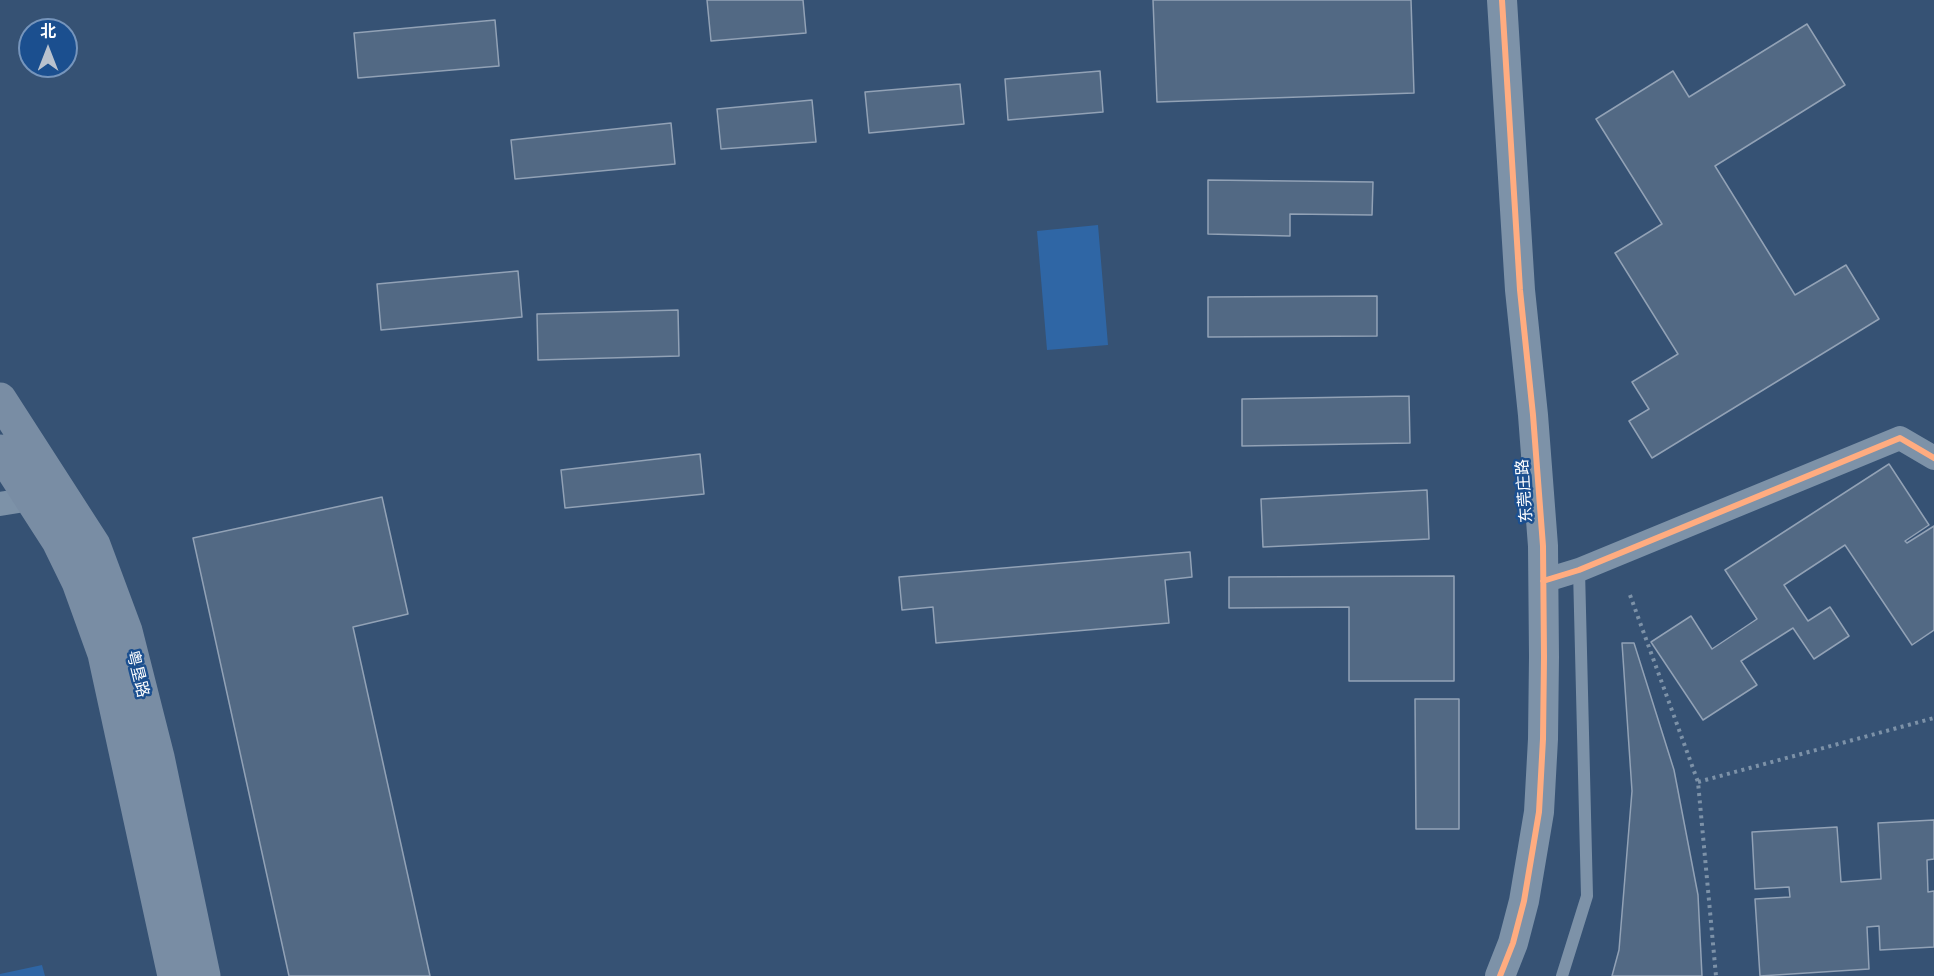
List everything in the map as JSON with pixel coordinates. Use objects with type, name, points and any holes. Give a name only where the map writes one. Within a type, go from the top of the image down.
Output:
[{"type":"main road","name":"粤垦路","points":[[0,399],[94,545],[126,631],[158,758],[204,976]]},
{"type":"main road","name":"粤垦路","points":[[0,451],[16,502],[58,541],[78,582],[104,654],[174,976]]},
{"type":"street","name":"东莞庄路","points":[[1500,976],[1513,943],[1524,901],[1539,812],[1543,739],[1543,581],[1539,482],[1520,290],[1502,0]]},
{"type":"street","points":[[1543,581],[1579,570],[1900,438],[1934,458]]},
{"type":"lane","points":[[1562,976],[1587,896],[1579,570]]},
{"type":"path","points":[[1630,595],[1698,782],[1716,976]]},
{"type":"path","points":[[1698,782],[1934,717]]},
{"type":"shaded area","points":[[1098,225],[1108,345],[1047,350],[1037,231]]},
{"type":"shaded area","points":[[42,965],[45,976],[0,976],[0,974]]},
{"type":"building","points":[[707,0],[803,0],[806,33],[711,41]]},
{"type":"building","points":[[1153,0],[1411,0],[1414,93],[1157,102]]},
{"type":"building","points":[[495,20],[499,66],[358,78],[354,33]]},
{"type":"building","points":[[1807,24],[1845,85],[1715,166],[1795,295],[1846,265],[1879,319],[1652,458],[1629,421],[1649,409],[1632,382],[1678,354],[1615,253],[1662,224],[1596,119],[1673,71],[1689,97]]},
{"type":"building","points":[[1100,71],[1103,112],[1008,120],[1005,79]]},
{"type":"building","points":[[960,84],[964,124],[869,133],[865,92]]},
{"type":"building","points":[[812,100],[816,142],[721,149],[717,109]]},
{"type":"building","points":[[671,123],[675,164],[515,179],[511,140]]},
{"type":"building","points":[[1208,180],[1373,182],[1372,215],[1290,214],[1290,236],[1208,234]]},
{"type":"building","points":[[518,271],[522,317],[381,330],[377,284]]},
{"type":"building","points":[[1377,296],[1377,336],[1208,337],[1208,297]]},
{"type":"building","points":[[678,310],[679,356],[538,360],[537,314]]},
{"type":"building","points":[[1409,396],[1410,443],[1242,446],[1242,399]]},
{"type":"building","points":[[700,454],[704,494],[565,508],[561,470]]},
{"type":"building","points":[[1889,464],[1929,525],[1905,541],[1907,543],[1934,526],[1934,630],[1912,645],[1845,545],[1784,585],[1808,621],[1830,607],[1849,636],[1814,659],[1793,628],[1741,661],[1757,685],[1703,720],[1651,642],[1691,616],[1712,649],[1757,619],[1725,570]]},
{"type":"building","points":[[1427,490],[1429,539],[1263,547],[1261,499]]},
{"type":"building","points":[[382,497],[408,614],[353,627],[430,976],[289,976],[193,538]]},
{"type":"building","points":[[1190,552],[1192,577],[1165,580],[1169,623],[936,643],[933,607],[902,610],[899,577]]},
{"type":"building","points":[[1454,576],[1454,681],[1349,681],[1349,607],[1229,608],[1229,577]]},
{"type":"building","points":[[1622,643],[1634,643],[1674,770],[1698,895],[1702,976],[1612,976],[1619,950],[1632,791]]},
{"type":"building","points":[[1415,699],[1459,699],[1459,829],[1416,829]]},
{"type":"building","points":[[1934,820],[1934,859],[1927,860],[1928,892],[1934,891],[1934,947],[1880,950],[1879,926],[1867,927],[1869,969],[1760,976],[1755,899],[1790,897],[1789,887],[1755,889],[1752,832],[1837,827],[1841,882],[1881,879],[1878,823]]},
{"type":"cycle path","points":[[1500,976],[1513,943],[1524,901],[1539,812],[1544,657],[1543,546],[1520,290],[1502,0]]},
{"type":"cycle path","points":[[1543,581],[1579,570],[1900,438],[1934,458]]}]
